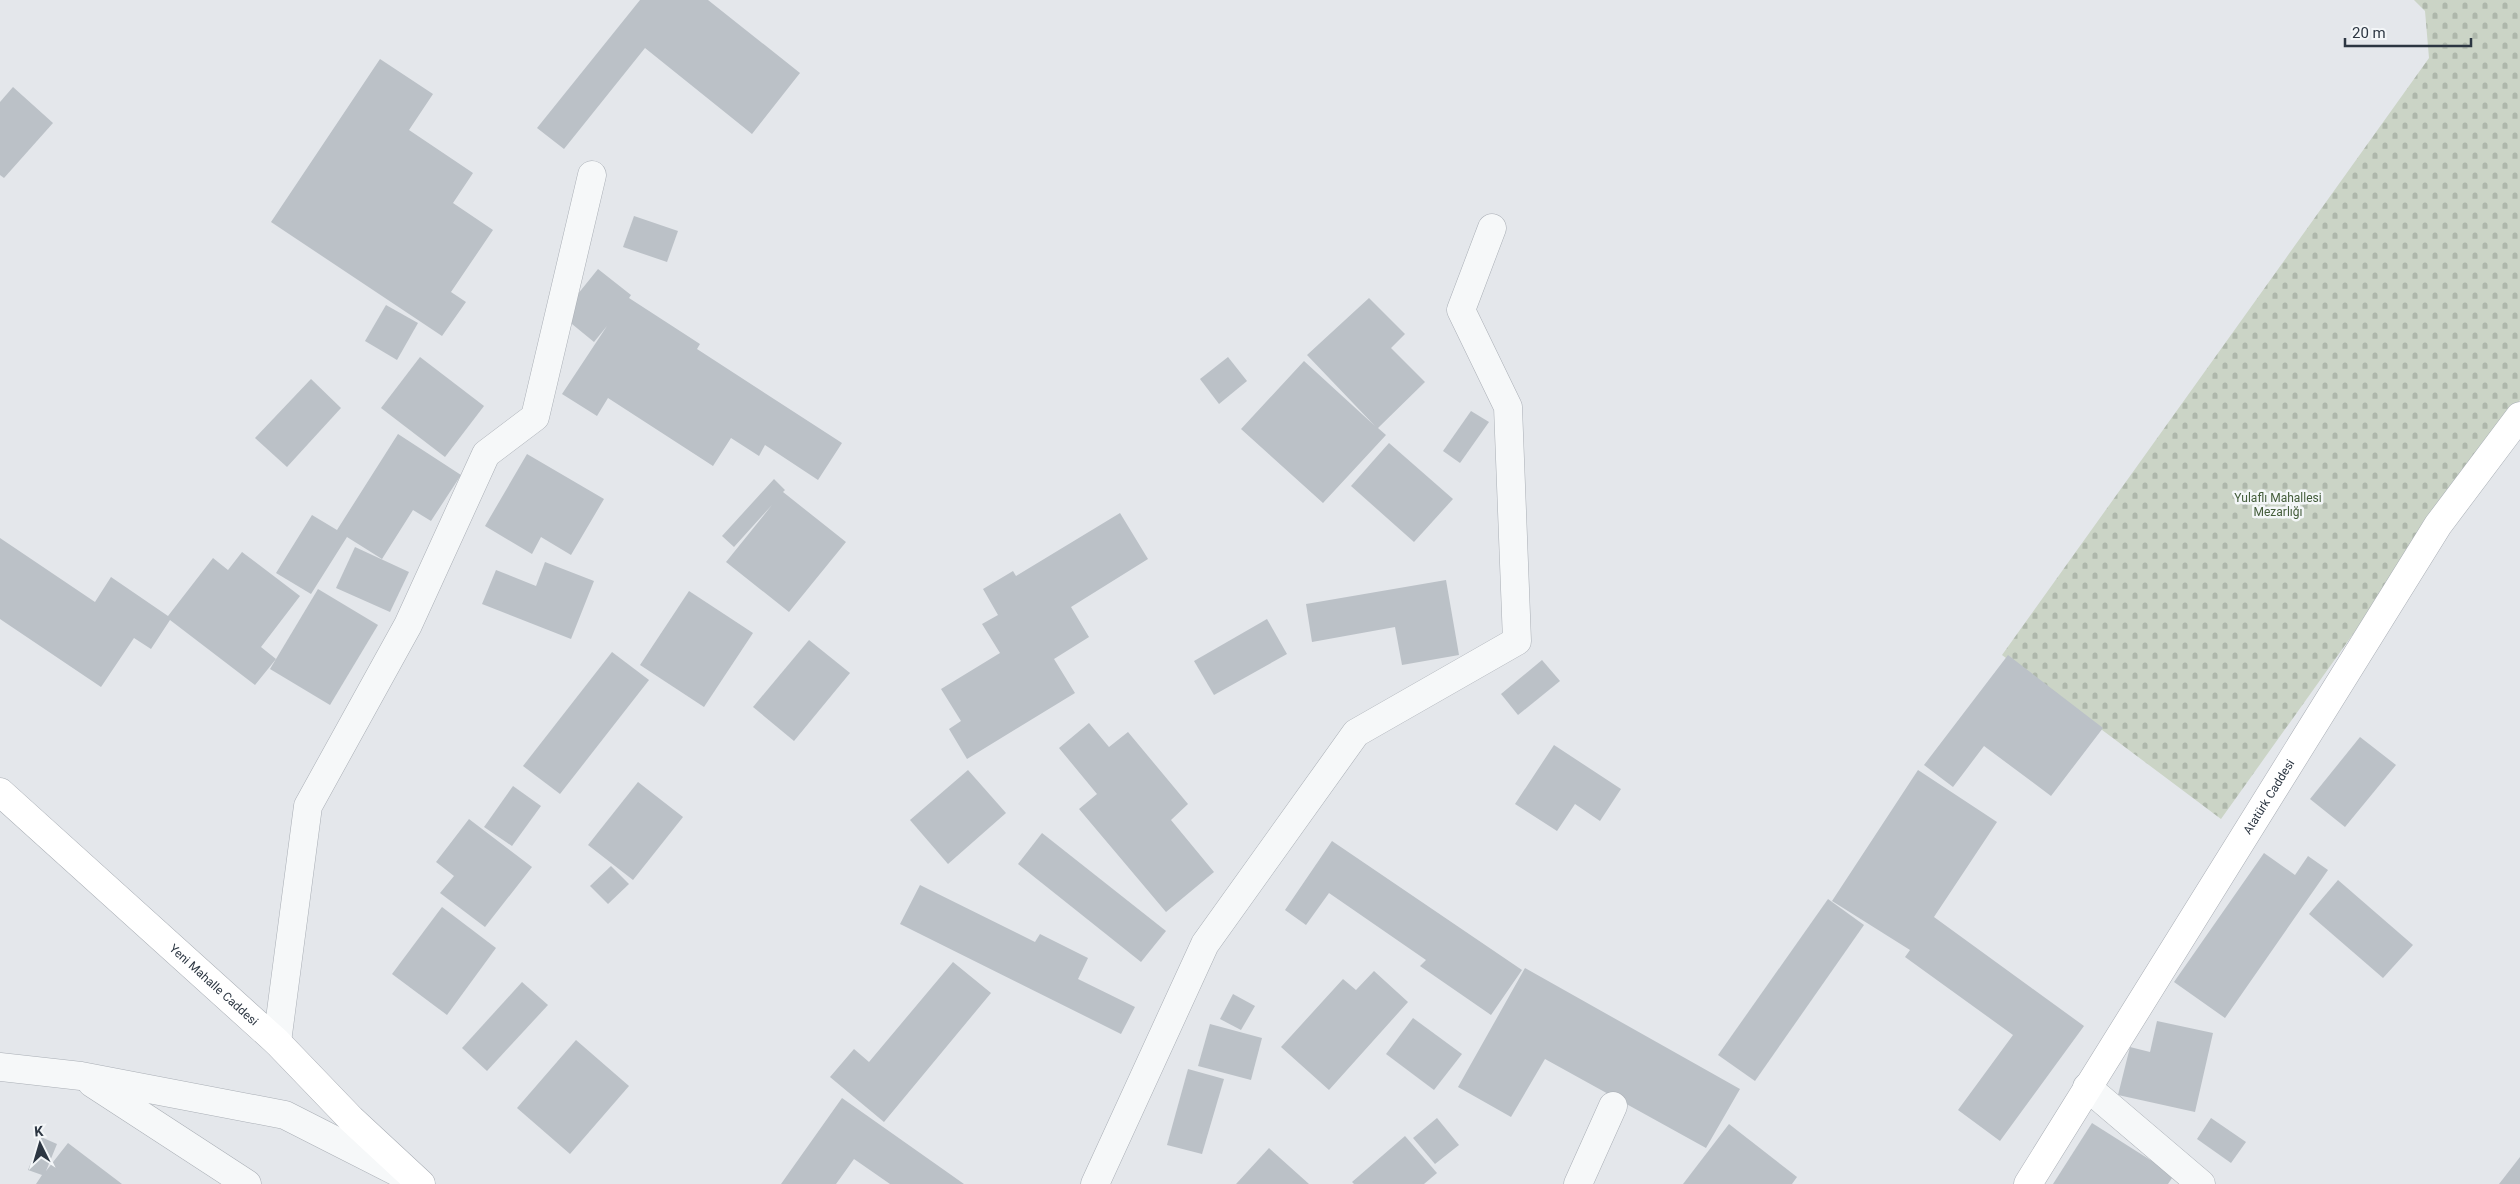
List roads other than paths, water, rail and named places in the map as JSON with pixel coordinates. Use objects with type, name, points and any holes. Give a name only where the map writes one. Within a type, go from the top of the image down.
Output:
[{"type":"street","points":[[277,1042],[308,806],[408,625],[486,454],[535,417],[592,175]]},
{"type":"street","points":[[1095,1184],[1205,944],[1356,733],[1517,640],[1508,407],[1461,310],[1492,228]]},
{"type":"street","name":"Atatürk Caddesi","points":[[2028,1184],[2438,525],[2520,416]]},
{"type":"street","name":"Yeni Mahalle Caddesi","points":[[0,792],[277,1042],[351,1119],[421,1184]]},
{"type":"street","points":[[0,1047],[34,1071]]},
{"type":"street","points":[[0,1067],[81,1076],[285,1115],[421,1184]]},
{"type":"street","points":[[81,1076],[247,1184]]},
{"type":"street","points":[[2087,1087],[2201,1184]]},
{"type":"street","points":[[1578,1184],[1613,1106]]},
{"type":"park label","name":"Yulaflı Mahallesi Mezarlığı","points":[[2278,505]]}]
